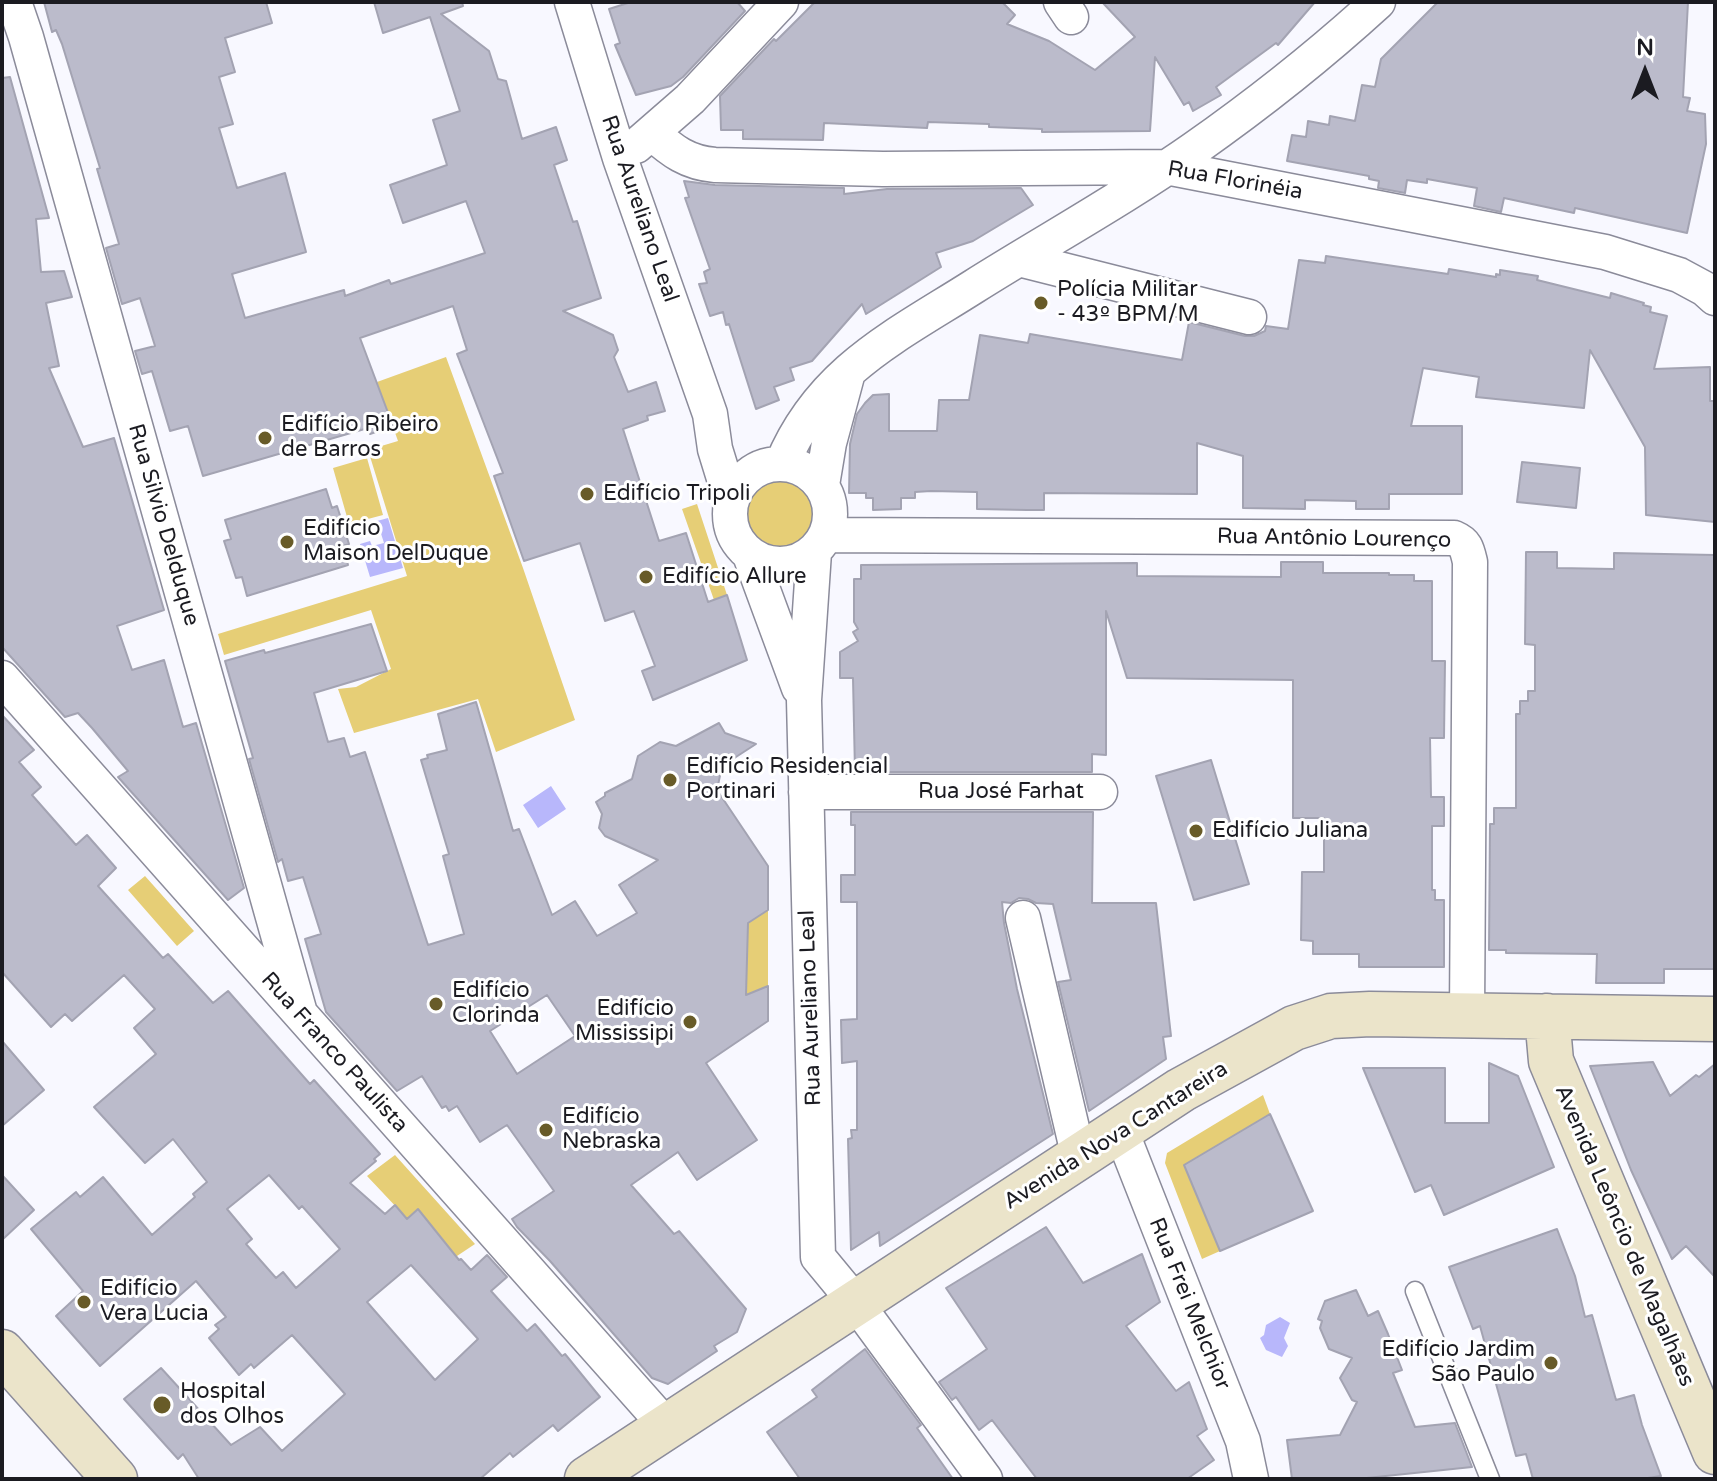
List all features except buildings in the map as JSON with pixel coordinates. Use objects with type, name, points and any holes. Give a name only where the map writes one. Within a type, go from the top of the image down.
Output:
[{"type":"main road","name":"Avenida Nova Cantareira","points":[[587,1479],[1181,1090],[1311,1021],[1331,1016],[1370,1014],[1715,1019]]},
{"type":"main road","name":"Avenida Leôncio de Magalhães","points":[[1547,1016],[1551,1061],[1715,1452]]},
{"type":"main road","points":[[2,1352],[115,1479]]},
{"type":"street","name":"Rua Silvio Delduque","points":[[14,2],[14,30],[300,1013]]},
{"type":"street","name":"Rua Aureliano Leal","points":[[572,2],[620,158],[710,414],[715,449],[731,501],[732,531],[750,555],[804,700]]},
{"type":"street","points":[[620,158],[690,99],[781,2]]},
{"type":"street","points":[[731,501],[736,489],[768,468],[849,367],[912,323],[1166,167],[1316,56],[1378,2]]},
{"type":"street","points":[[1221,128],[1217,147],[1239,181]]},
{"type":"street","name":"Rua Florinéia","points":[[652,133],[676,154],[701,164],[883,169],[1166,167],[1605,252],[1679,275],[1715,298]]},
{"type":"street","points":[[1066,168],[1089,180],[1094,189],[1096,210]]},
{"type":"street","points":[[1019,259],[1249,317]]},
{"type":"street","points":[[822,485],[829,443],[849,367]]},
{"type":"street","name":"Rua Aureliano Leal","points":[[710,414],[768,468],[804,470],[822,485],[829,501],[831,518],[820,543],[804,700],[818,1257],[856,1303],[985,1479]]},
{"type":"street","name":"Rua Antônio Lourenço","points":[[820,543],[1423,537],[1454,538],[1463,542],[1470,562],[1467,1015]]},
{"type":"street","points":[[750,555],[766,563],[783,565],[800,561],[820,543]]},
{"type":"street","name":"Rua Franco Paulista","points":[[2,678],[667,1427]]},
{"type":"street","name":"Rua José Farhat","points":[[806,792],[1100,792]]},
{"type":"street","points":[[1023,918],[1079,1158]]},
{"type":"street","name":"Rua Frei Melchior","points":[[1121,1131],[1243,1441],[1251,1479]]},
{"type":"lane","points":[[1415,1291],[1490,1479]]},
{"type":"shaded area","points":[[446,357],[575,720],[496,752],[478,699],[354,733],[338,689],[356,687],[391,669],[371,610],[224,655],[218,634],[407,576],[368,450],[398,441],[377,382]]},
{"type":"shaded area","points":[[367,458],[383,515],[349,524],[333,468]]},
{"type":"shaded area","points":[[780,476],[795,479],[808,487],[816,500],[819,515],[816,530],[808,543],[795,551],[780,554],[765,551],[752,543],[744,530],[741,515],[744,500],[752,487],[765,479]]},
{"type":"shaded area","points":[[697,504],[727,595],[714,600],[682,509]]},
{"type":"shaded area","points":[[145,876],[194,931],[177,946],[128,890]]},
{"type":"shaded area","points":[[768,910],[768,986],[746,995],[748,923]]},
{"type":"shaded area","points":[[1263,1095],[1270,1114],[1184,1165],[1220,1251],[1202,1259],[1165,1163],[1167,1153]]},
{"type":"shaded area","points":[[395,1155],[475,1244],[448,1262],[367,1176]]},
{"type":"water","points":[[388,518],[403,568],[370,577],[360,544],[370,541],[372,546],[384,543],[377,521]]},
{"type":"water","points":[[551,786],[566,809],[538,828],[523,805]]},
{"type":"water","points":[[1280,1317],[1290,1323],[1284,1338],[1288,1346],[1282,1357],[1266,1350],[1260,1338],[1266,1325]]},
{"type":"place","name":"Polícia Militar - 43º BPM/M","points":[[1041,303]]},
{"type":"place","name":"Edifício Ribeiro de Barros","points":[[265,438]]},
{"type":"place","name":"Edifício Tripoli","points":[[587,494]]},
{"type":"place","name":"Edifício Maison DelDuque","points":[[287,542]]},
{"type":"place","name":"Edifício Allure","points":[[646,577]]},
{"type":"place","name":"Edifício Residencial Portinari","points":[[670,780]]},
{"type":"place","name":"Edifício Juliana","points":[[1196,831]]},
{"type":"place","name":"Edifício Clorinda","points":[[436,1004]]},
{"type":"place","name":"Edifício Mississipi","points":[[690,1022]]},
{"type":"place","name":"Edifício Nebraska","points":[[546,1130]]},
{"type":"place","name":"Edifício Vera Lucia","points":[[84,1302]]},
{"type":"place","name":"Edifício Jardim São Paulo","points":[[1551,1363]]},
{"type":"place","name":"Hospital dos Olhos","points":[[162,1405]]}]
